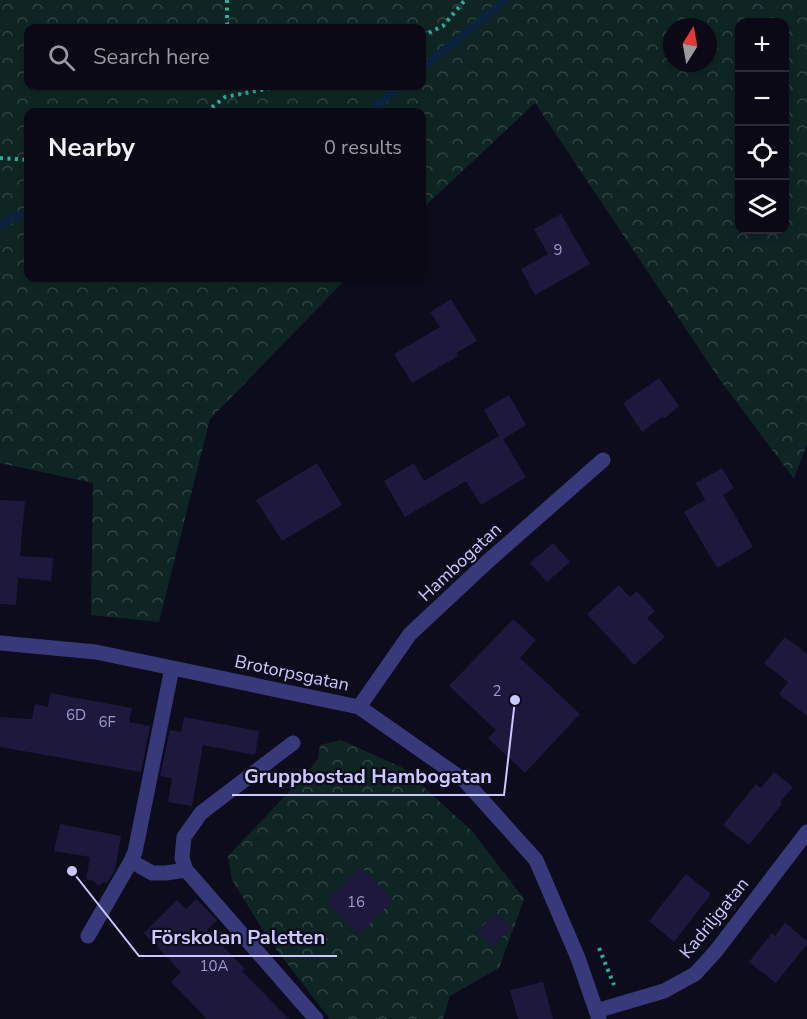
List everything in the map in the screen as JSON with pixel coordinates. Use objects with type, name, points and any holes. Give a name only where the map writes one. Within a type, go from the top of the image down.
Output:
[{"type":"street","name":"Hambogatan","points":[[359,707],[410,634],[486,563],[603,460]]},
{"type":"street","name":"Brotorpsgatan","points":[[0,643],[96,652],[359,707],[465,781],[536,860],[578,958],[597,1015]]},
{"type":"street","points":[[88,936],[135,852],[172,668]]},
{"type":"street","points":[[293,743],[201,813],[184,837],[182,858],[186,870],[316,1019]]},
{"type":"street","name":"Kadriljgatan","points":[[597,1015],[619,1005],[664,991],[695,974],[716,951],[807,832]]},
{"type":"street","points":[[131,861],[152,873],[186,870]]},
{"type":"path","points":[[227,0],[227,24]]},
{"type":"path","points":[[426,34],[443,26],[465,0]]},
{"type":"path","points":[[240,90],[241,94]]},
{"type":"path","points":[[211,108],[225,97],[261,90]]},
{"type":"path","points":[[0,158],[24,160]]},
{"type":"path","points":[[596,942],[613,981],[619,1005]]},
{"type":"green space","points":[[0,0],[807,0],[807,444],[794,479],[720,380],[535,103],[426,205],[426,108],[24,108],[24,282],[343,282],[210,419],[159,622],[91,615],[93,483],[0,463]]},
{"type":"green space","points":[[341,740],[403,768],[472,831],[524,899],[499,968],[450,996],[443,1019],[330,1019],[269,940],[232,880],[228,856],[304,776],[318,759],[320,745]]},
{"type":"building","points":[[561,214],[590,264],[535,295],[521,269],[548,254],[534,229]]},
{"type":"building","points":[[451,299],[477,341],[456,353],[458,356],[412,383],[394,354],[440,327],[430,312]]},
{"type":"building","points":[[659,378],[679,406],[642,432],[623,403]]},
{"type":"building","points":[[509,395],[526,425],[503,439],[526,477],[481,505],[466,481],[405,517],[384,481],[414,463],[424,481],[499,436],[484,410]]},
{"type":"building","points":[[317,463],[342,505],[282,541],[256,500]]},
{"type":"building","points":[[722,468],[734,488],[723,495],[753,547],[717,568],[684,512],[705,500],[696,483]]},
{"type":"building","points":[[0,500],[25,501],[20,556],[53,558],[51,581],[18,578],[16,605],[0,604]]},
{"type":"building","points":[[553,543],[570,562],[547,582],[530,563]]},
{"type":"building","points":[[619,585],[630,597],[637,591],[655,611],[647,618],[665,637],[634,665],[587,614]]},
{"type":"building","points":[[513,619],[536,640],[520,658],[580,714],[525,773],[488,738],[496,730],[449,686]]},
{"type":"building","points":[[785,637],[807,654],[807,716],[779,694],[788,682],[764,663]]},
{"type":"building","points":[[50,693],[132,708],[129,722],[150,726],[141,772],[0,747],[0,717],[32,719],[35,704],[48,707]]},
{"type":"building","points":[[184,717],[259,731],[255,755],[203,745],[192,806],[168,802],[172,778],[160,776],[170,730],[181,732]]},
{"type":"building","points":[[774,772],[793,787],[749,845],[723,825],[756,784],[761,788]]},
{"type":"building","points":[[60,824],[121,836],[115,870],[107,883],[104,882],[98,886],[94,881],[86,879],[90,857],[54,851]]},
{"type":"building","points":[[361,867],[393,900],[359,934],[326,902]]},
{"type":"building","points":[[686,874],[711,894],[674,942],[649,921]]},
{"type":"building","points":[[196,899],[217,920],[207,930],[245,969],[242,971],[289,1019],[207,1019],[171,982],[181,972],[144,933],[177,900],[186,909]]},
{"type":"building","points":[[495,913],[511,927],[493,947],[477,932]]},
{"type":"building","points":[[785,923],[807,941],[807,944],[776,983],[749,962],[772,933],[775,936]]},
{"type":"building","points":[[543,982],[553,1019],[518,1019],[510,990]]},
{"type":"waterway","points":[[426,65],[506,0]]},
{"type":"waterway","points":[[375,108],[395,90]]},
{"type":"waterway","points":[[0,225],[24,213]]},
{"type":"place","name":"Gruppbostad Hambogatan","points":[[515,700]]},
{"type":"place","name":"Förskolan Paletten","points":[[72,871]]}]
